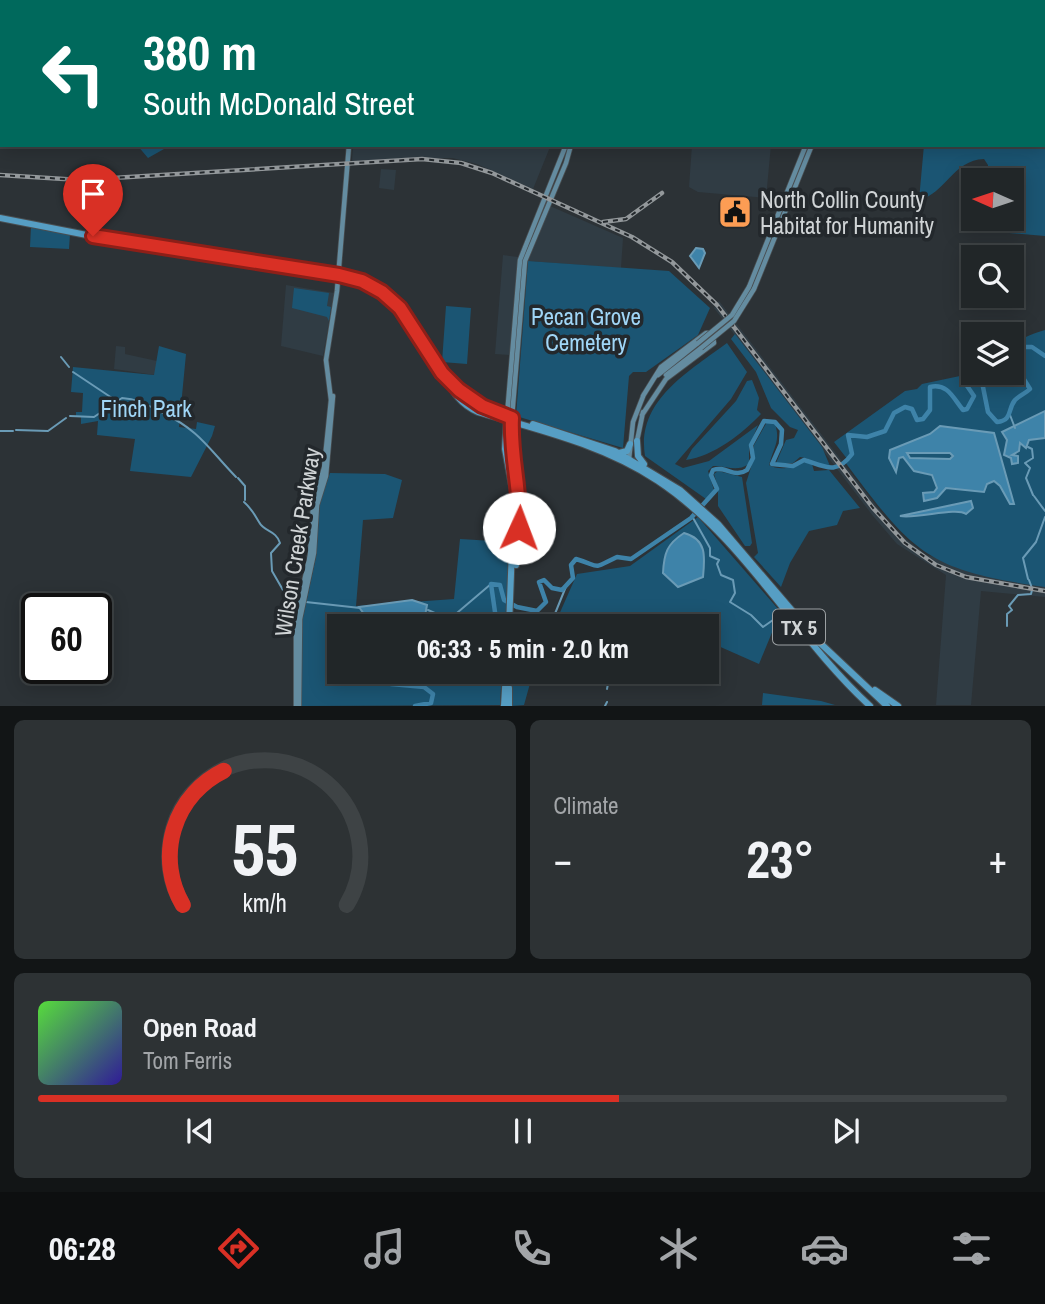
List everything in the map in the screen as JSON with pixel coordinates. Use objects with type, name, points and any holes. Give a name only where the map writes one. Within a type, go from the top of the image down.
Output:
[{"type":"main road","name":"Wilson Creek Parkway","points":[[298,705],[296,618],[310,555],[313,505],[324,468],[331,400],[326,360],[339,275],[349,147]]},
{"type":"main road","points":[[537,226],[541,209],[567,147]]},
{"type":"main road","points":[[512,614],[514,496],[509,419],[518,310],[525,257],[566,163],[568,147]]},
{"type":"main road","points":[[752,288],[805,147]]},
{"type":"main road","points":[[643,396],[699,346],[734,321],[752,288],[811,147]]},
{"type":"main road","name":"TX 5","points":[[0,220],[339,275],[370,285],[397,305],[442,373],[452,395],[469,408],[619,453],[694,505]]},
{"type":"main road","points":[[642,415],[666,379],[714,343],[712,333],[706,333],[667,362],[650,381],[634,419],[634,442],[639,460],[662,477]]},
{"type":"main road","name":"TX 5","points":[[442,373],[481,405],[509,419]]},
{"type":"main road","points":[[631,462],[634,442],[651,388]]},
{"type":"main road","points":[[452,395],[463,396],[481,405],[481,411],[469,408]]},
{"type":"main road","name":"TX 5","points":[[543,429],[631,462],[662,477],[720,530],[843,666],[894,705]]},
{"type":"main road","points":[[619,453],[627,451],[634,442]]},
{"type":"main road","name":"TX 5","points":[[733,545],[814,646],[870,705]]},
{"type":"main road","points":[[843,666],[894,705]]},
{"type":"main road","points":[[504,705],[508,684]]},
{"type":"main road","points":[[508,684],[509,705]]},
{"type":"shaded area","points":[[353,147],[550,147],[533,189],[477,164],[452,158],[352,161]]},
{"type":"shaded area","points":[[692,147],[771,147],[766,198],[698,192],[689,187]]},
{"type":"shaded area","points":[[381,169],[396,170],[394,190],[379,188]]},
{"type":"shaded area","points":[[550,206],[623,238],[621,268],[528,261],[529,251]]},
{"type":"shaded area","points":[[696,248],[703,249],[705,253],[699,268],[690,256]]},
{"type":"shaded area","points":[[503,255],[518,257],[511,355],[495,354]]},
{"type":"shaded area","points":[[286,285],[334,293],[323,356],[281,346]]},
{"type":"shaded area","points":[[719,301],[891,525],[907,540],[926,555],[1045,585],[1045,597],[981,591],[971,705],[936,705],[946,575],[897,544],[873,516],[714,308]]},
{"type":"shaded area","points":[[116,346],[125,347],[125,354],[157,361],[155,375],[114,369]]},
{"type":"shaded area","points":[[1045,411],[1045,438],[1029,440],[1026,448],[1020,443],[1019,451],[1012,455],[1018,456],[1018,463],[1012,464],[1011,458],[1004,455],[1007,440],[1002,432]]},
{"type":"shaded area","points":[[940,426],[994,433],[1014,504],[1010,504],[994,481],[987,484],[984,492],[946,488],[937,498],[924,501],[923,493],[934,492],[937,488],[932,475],[914,471],[903,457],[899,458],[896,472],[889,458],[890,450],[930,434]],"holes":[[[907,453],[950,453],[953,456],[950,459],[910,458]]]},
{"type":"shaded area","points":[[971,501],[973,508],[966,514],[954,512],[900,516]]},
{"type":"shaded area","points":[[684,533],[701,544],[704,556],[703,577],[678,587],[663,573],[663,566],[670,545]]},
{"type":"shaded area","points":[[412,600],[427,605],[425,614],[364,614],[359,607]]},
{"type":"green space","points":[[139,147],[164,147],[164,149],[148,158]]},
{"type":"green space","points":[[924,147],[1045,147],[1045,236],[1001,231],[1024,231],[1024,168],[988,168],[984,159],[973,161],[964,165],[928,197],[919,200]]},
{"type":"green space","points":[[31,226],[70,234],[69,249],[30,247]]},
{"type":"green space","name":"Pecan Grove Cemetery","points":[[528,261],[669,271],[710,308],[698,335],[646,372],[633,372],[629,376],[623,448],[516,416]]},
{"type":"green space","points":[[294,288],[329,293],[329,321],[327,317],[292,308]]},
{"type":"green space","points":[[446,306],[471,308],[467,364],[442,362]]},
{"type":"green space","points":[[1045,330],[1045,587],[974,573],[927,553],[889,518],[845,462],[848,460],[834,442],[905,391],[917,389],[922,384],[961,376],[961,385],[1024,385],[1024,338]]},
{"type":"green space","points":[[735,334],[822,447],[830,466],[800,457],[793,463],[776,463],[786,440],[794,438],[798,430],[790,427],[771,408],[756,372],[731,339]]},
{"type":"green space","points":[[727,343],[747,372],[731,399],[675,464],[683,468],[709,461],[758,425],[749,447],[749,464],[735,468],[713,466],[708,471],[714,490],[706,499],[645,456],[644,437],[649,419],[668,390],[696,365]]},
{"type":"green space","name":"Finch Park","points":[[159,346],[186,354],[179,427],[196,429],[197,422],[215,426],[191,477],[130,471],[135,439],[97,435],[98,421],[81,424],[81,416],[76,416],[76,412],[82,412],[83,393],[71,392],[73,367],[154,375]]},
{"type":"green space","points":[[752,380],[759,398],[757,410],[761,414],[727,443],[707,454],[686,460],[692,449],[736,401],[747,381]]},
{"type":"green space","points":[[767,422],[775,424],[777,435],[769,465],[786,468],[803,462],[812,464],[814,471],[829,470],[860,508],[843,511],[837,525],[809,531],[790,563],[781,587],[754,557],[758,553],[746,483],[754,458],[754,445]]},
{"type":"green space","points":[[718,471],[742,477],[752,543],[750,546],[745,546],[718,506],[718,487],[714,474]]},
{"type":"green space","points":[[330,473],[385,474],[402,480],[393,518],[363,520],[356,606],[454,599],[460,539],[510,542],[506,614],[327,614],[327,684],[501,684],[500,705],[301,706],[302,622],[316,557],[320,501]]},
{"type":"green space","points":[[698,517],[786,618],[773,630],[759,664],[719,646],[719,614],[559,614],[577,574],[630,566]]},
{"type":"green space","points":[[297,524],[310,526],[308,543],[295,542]]},
{"type":"green space","points":[[512,684],[530,684],[524,705],[511,706]]},
{"type":"green space","points":[[763,693],[821,701],[835,705],[762,705]]},
{"type":"waterway","points":[[495,614],[491,584],[500,585],[504,600],[517,607],[537,611],[546,602],[539,582],[544,580],[552,588],[562,590],[573,578],[571,565],[576,559],[596,566],[617,557],[631,559],[691,518],[717,489],[711,475],[713,470],[722,469],[734,473],[747,470],[753,458],[751,445],[764,421],[775,422],[782,430],[781,444],[772,464],[793,466],[804,460],[824,467],[835,467],[852,454],[848,435],[867,437],[885,431],[894,413],[905,407],[912,409],[917,420],[923,419],[930,410],[930,387],[946,389],[963,410],[967,409],[974,396],[963,380],[969,376],[982,382],[988,412],[997,422],[1002,421],[1008,417],[1015,400],[1030,389],[1020,373],[1020,347],[1032,347],[1045,356]]},
{"type":"waterway","points":[[61,357],[69,367]]},
{"type":"waterway","points":[[73,372],[115,400]]},
{"type":"waterway","points":[[70,416],[94,417],[122,398],[139,401],[186,427],[203,441],[236,477]]},
{"type":"waterway","points":[[1010,415],[1015,428]]},
{"type":"waterway","points":[[16,430],[48,431],[66,418]]},
{"type":"waterway","points":[[0,431],[13,431]]},
{"type":"waterway","points":[[1028,447],[1032,449],[1033,458],[1025,463],[1030,468],[1026,478],[1033,495]]},
{"type":"waterway","points":[[238,478],[245,486],[245,500]]},
{"type":"waterway","points":[[1034,496],[1045,511]]},
{"type":"waterway","points":[[244,502],[261,525],[278,539],[280,543],[271,553],[272,571],[287,597],[297,600]]},
{"type":"waterway","points":[[692,516],[710,548],[710,556],[719,560],[717,564],[721,575],[733,580],[735,593],[730,602],[751,615],[763,627],[773,620],[779,621]]},
{"type":"waterway","points":[[1028,579],[1023,558],[1036,542],[1045,517]]},
{"type":"waterway","points":[[1029,580],[1032,588]]},
{"type":"waterway","points":[[456,614],[491,584]]},
{"type":"waterway","points":[[555,614],[567,584]]},
{"type":"waterway","points":[[1007,626],[1007,614],[1012,610],[1009,606],[1018,595],[1031,594],[1032,590]]},
{"type":"waterway","points":[[306,602],[360,608]]},
{"type":"waterway","points":[[428,610],[437,614]]},
{"type":"waterway","points":[[391,684],[424,687],[433,694],[431,703],[415,706]]},
{"type":"waterway","points":[[607,689],[608,684]]},
{"type":"waterway","points":[[605,706],[607,702]]},
{"type":"railway","points":[[0,175],[80,180],[422,159],[461,163],[492,173],[632,237],[672,262],[717,305],[873,508],[905,543],[936,565],[966,577],[1045,591]]},
{"type":"railway","points":[[603,222],[626,219],[662,193]]},
{"type":"place","name":"North Collin County Habitat for Humanity","points":[[735,212]]},
{"type":"route","points":[[93,236],[341,275],[362,281],[382,292],[404,313],[442,373],[459,390],[482,406],[512,418],[512,453],[520,492],[519,528]]}]
